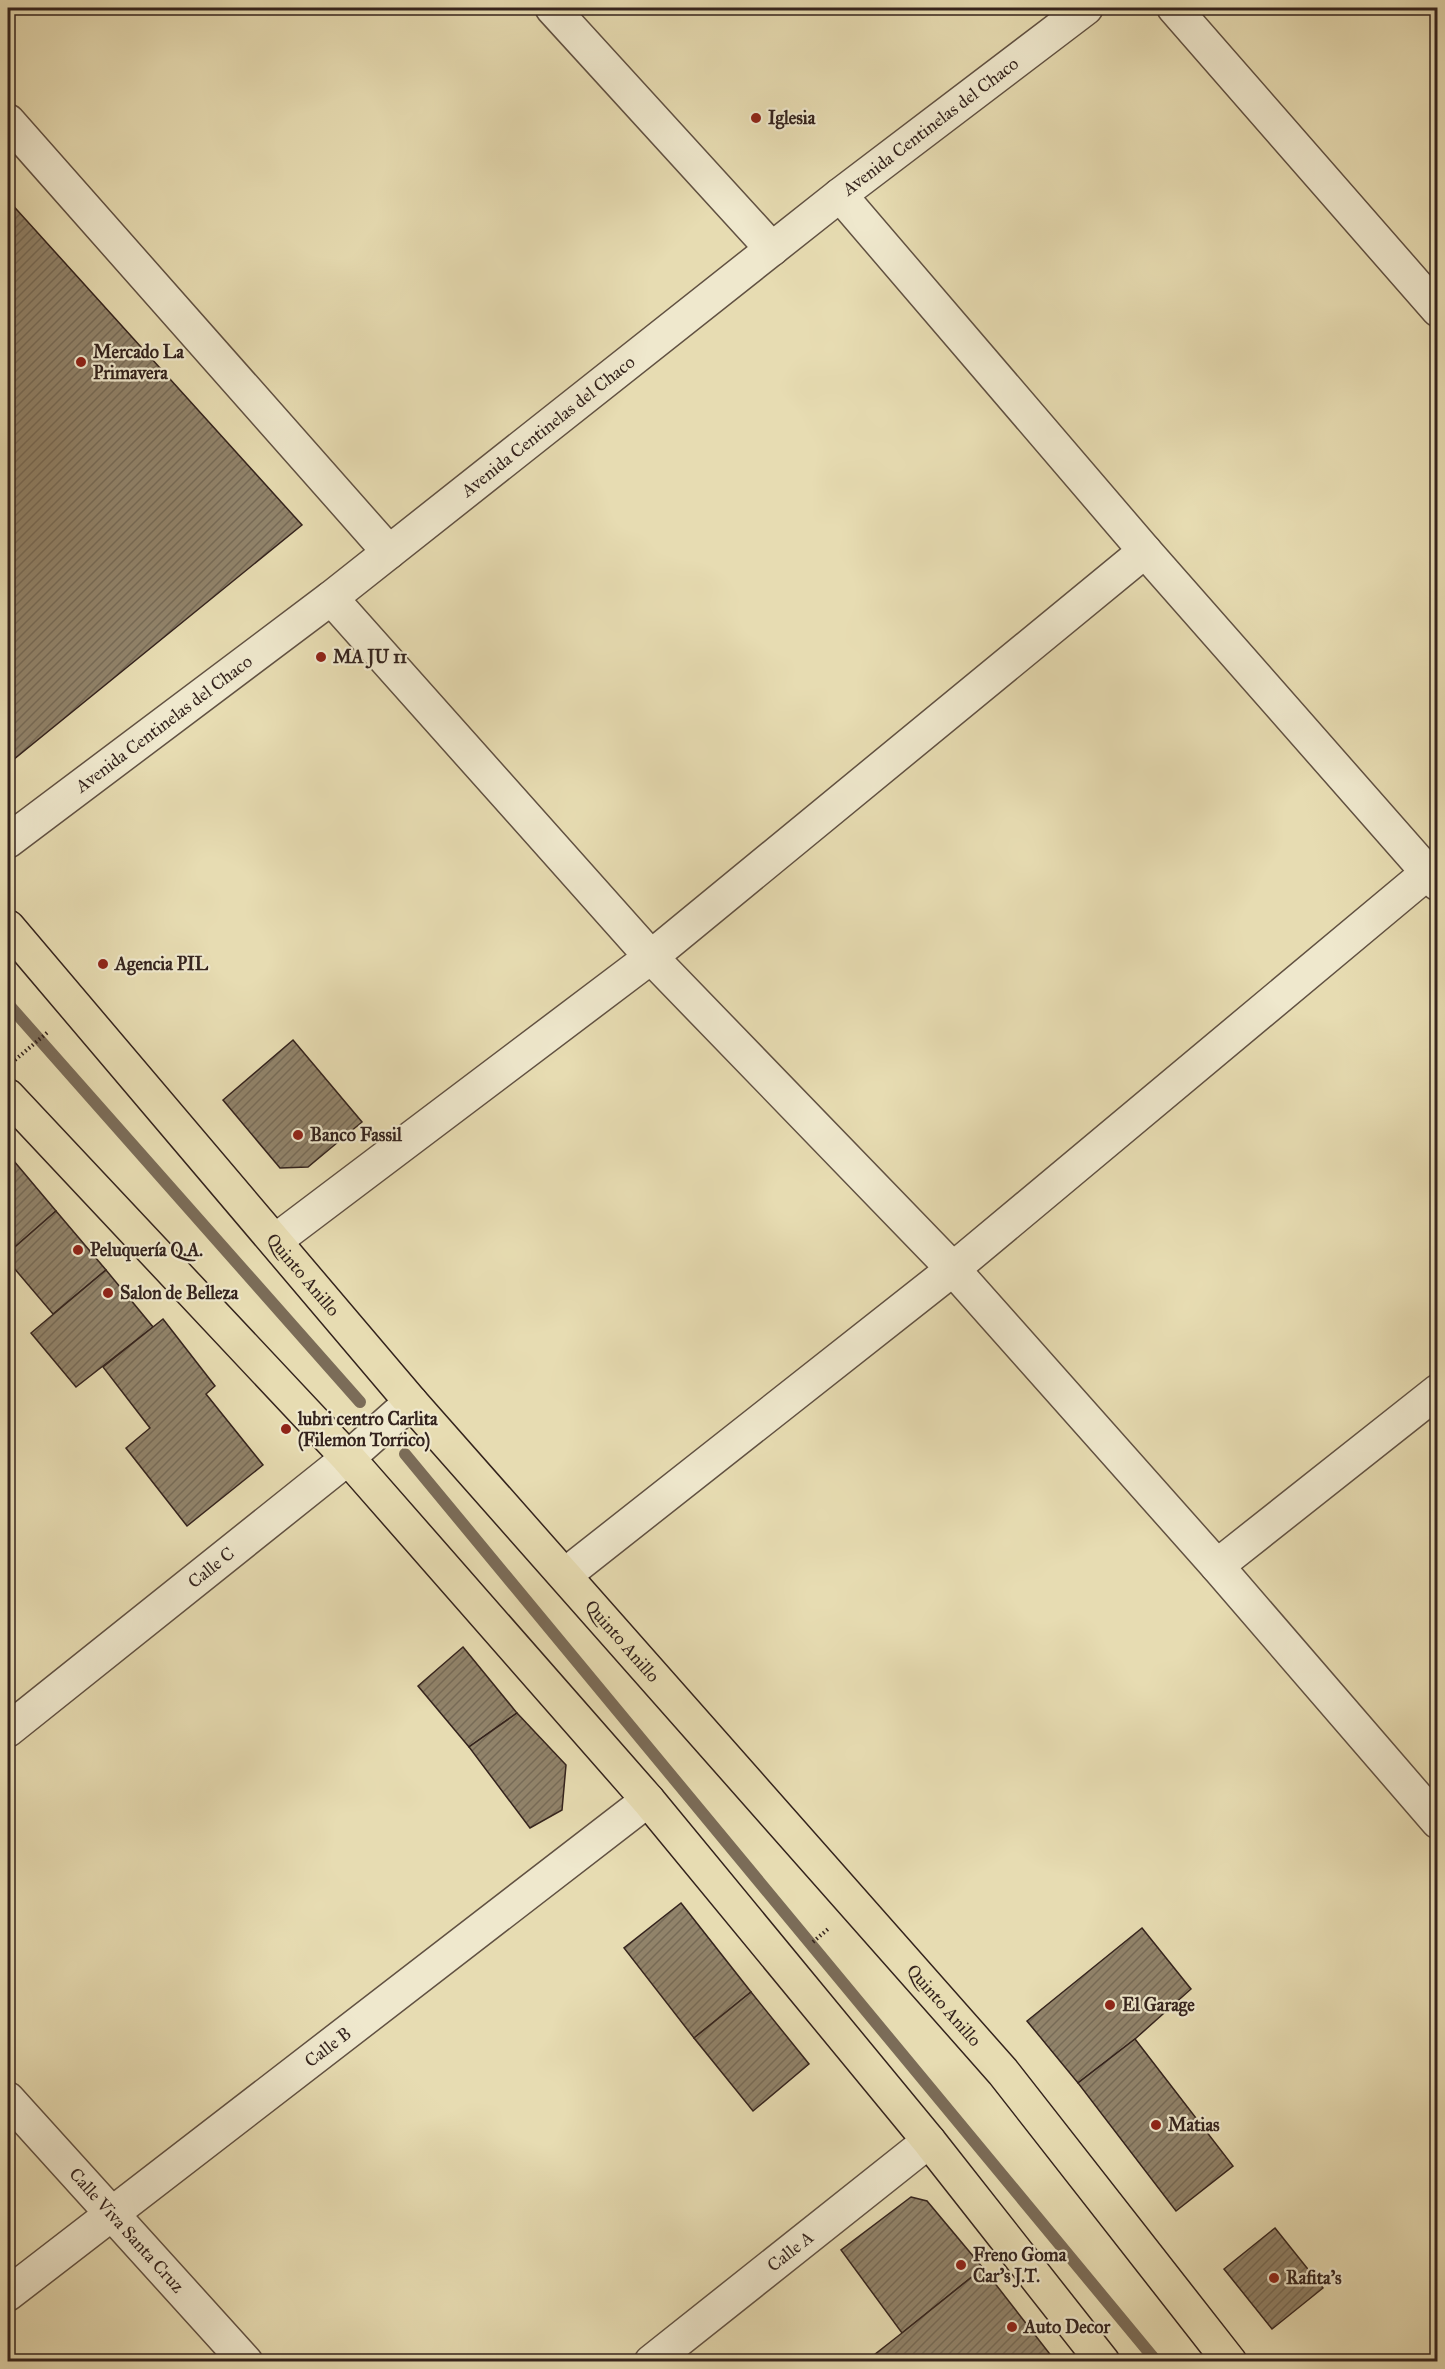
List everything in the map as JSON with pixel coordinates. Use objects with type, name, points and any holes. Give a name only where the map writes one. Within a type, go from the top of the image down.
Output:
[{"type":"main road","name":"Quinto Anillo","points":[[8,927],[411,1402],[1003,2072],[1230,2361]]},
{"type":"main road","points":[[8,1096],[348,1458],[648,1800],[929,2141],[1103,2361]]},
{"type":"street","points":[[552,8],[772,249]]},
{"type":"street","name":"Avenida Centinelas del Chaco","points":[[8,841],[331,598],[840,195],[1086,8]]},
{"type":"street","points":[[1174,8],[1437,310]]},
{"type":"street","points":[[8,121],[389,552]]},
{"type":"street","points":[[565,1575],[953,1269],[1434,873],[1145,550],[840,195]]},
{"type":"street","points":[[275,1240],[651,957],[1145,550]]},
{"type":"street","points":[[331,598],[651,957],[953,1269],[1217,1566],[1437,1822]]},
{"type":"street","points":[[1217,1566],[1437,1391]]},
{"type":"street","name":"Calle C","points":[[8,1730],[348,1458],[411,1402]]},
{"type":"street","name":"Calle B","points":[[8,2294],[648,1800]]},
{"type":"street","name":"Calle Viva Santa Cruz","points":[[8,2099],[246,2361]]},
{"type":"street","name":"Calle A","points":[[651,2361],[929,2141]]},
{"type":"path","points":[[17,1058],[56,1025]]},
{"type":"path","points":[[809,1946],[835,1923]]},
{"type":"building","name":"Mercado La Primavera","points":[[8,200],[302,525],[8,764]]},
{"type":"building","points":[[293,1040],[362,1122],[308,1167],[280,1168],[223,1100]]},
{"type":"building","points":[[8,1154],[56,1211],[8,1253]]},
{"type":"building","points":[[56,1211],[106,1270],[53,1314],[8,1261],[8,1253]]},
{"type":"building","points":[[106,1270],[153,1327],[76,1387],[31,1333]]},
{"type":"building","points":[[163,1319],[215,1386],[206,1394],[263,1465],[187,1526],[126,1448],[150,1428],[103,1367]]},
{"type":"building","points":[[463,1647],[517,1713],[469,1747],[418,1686]]},
{"type":"building","points":[[517,1713],[566,1765],[562,1810],[530,1828],[469,1747]]},
{"type":"building","points":[[681,1903],[751,1992],[694,2038],[624,1948]]},
{"type":"building","name":"El Garage","points":[[1142,1928],[1191,1989],[1135,2039],[1078,2083],[1027,2021]]},
{"type":"building","points":[[751,1992],[809,2064],[753,2111],[694,2038]]},
{"type":"building","name":"Matias","points":[[1135,2039],[1233,2166],[1176,2211],[1078,2083]]},
{"type":"building","points":[[911,2197],[927,2201],[983,2268],[902,2333],[841,2250]]},
{"type":"building","name":"Rafita's","points":[[1275,2228],[1323,2288],[1272,2329],[1224,2269]]},
{"type":"building","points":[[983,2268],[1056,2362],[865,2362],[902,2333]]},
{"type":"waterway","points":[[8,1004],[360,1402]]},
{"type":"waterway","points":[[405,1454],[1157,2362]]},
{"type":"place","name":"Iglesia","points":[[756,118]]},
{"type":"place","name":"Mercado La Primavera","points":[[81,362]]},
{"type":"place","name":"MA JU 11","points":[[321,657]]},
{"type":"place","name":"Agencia PIL","points":[[103,964]]},
{"type":"place","name":"Banco Fassil","points":[[298,1135]]},
{"type":"place","name":"Peluquería Q.A.","points":[[78,1250]]},
{"type":"place","name":"Salon de Belleza","points":[[108,1293]]},
{"type":"place","name":"lubri centro Carlita (Filemon Torrico)","points":[[286,1429]]},
{"type":"place","name":"El Garage","points":[[1110,2005]]},
{"type":"place","name":"Matias","points":[[1156,2125]]},
{"type":"place","name":"Freno Goma Car's J.T.","points":[[961,2265]]},
{"type":"place","name":"Rafita's","points":[[1274,2278]]},
{"type":"place","name":"Auto Decor","points":[[1012,2327]]}]
